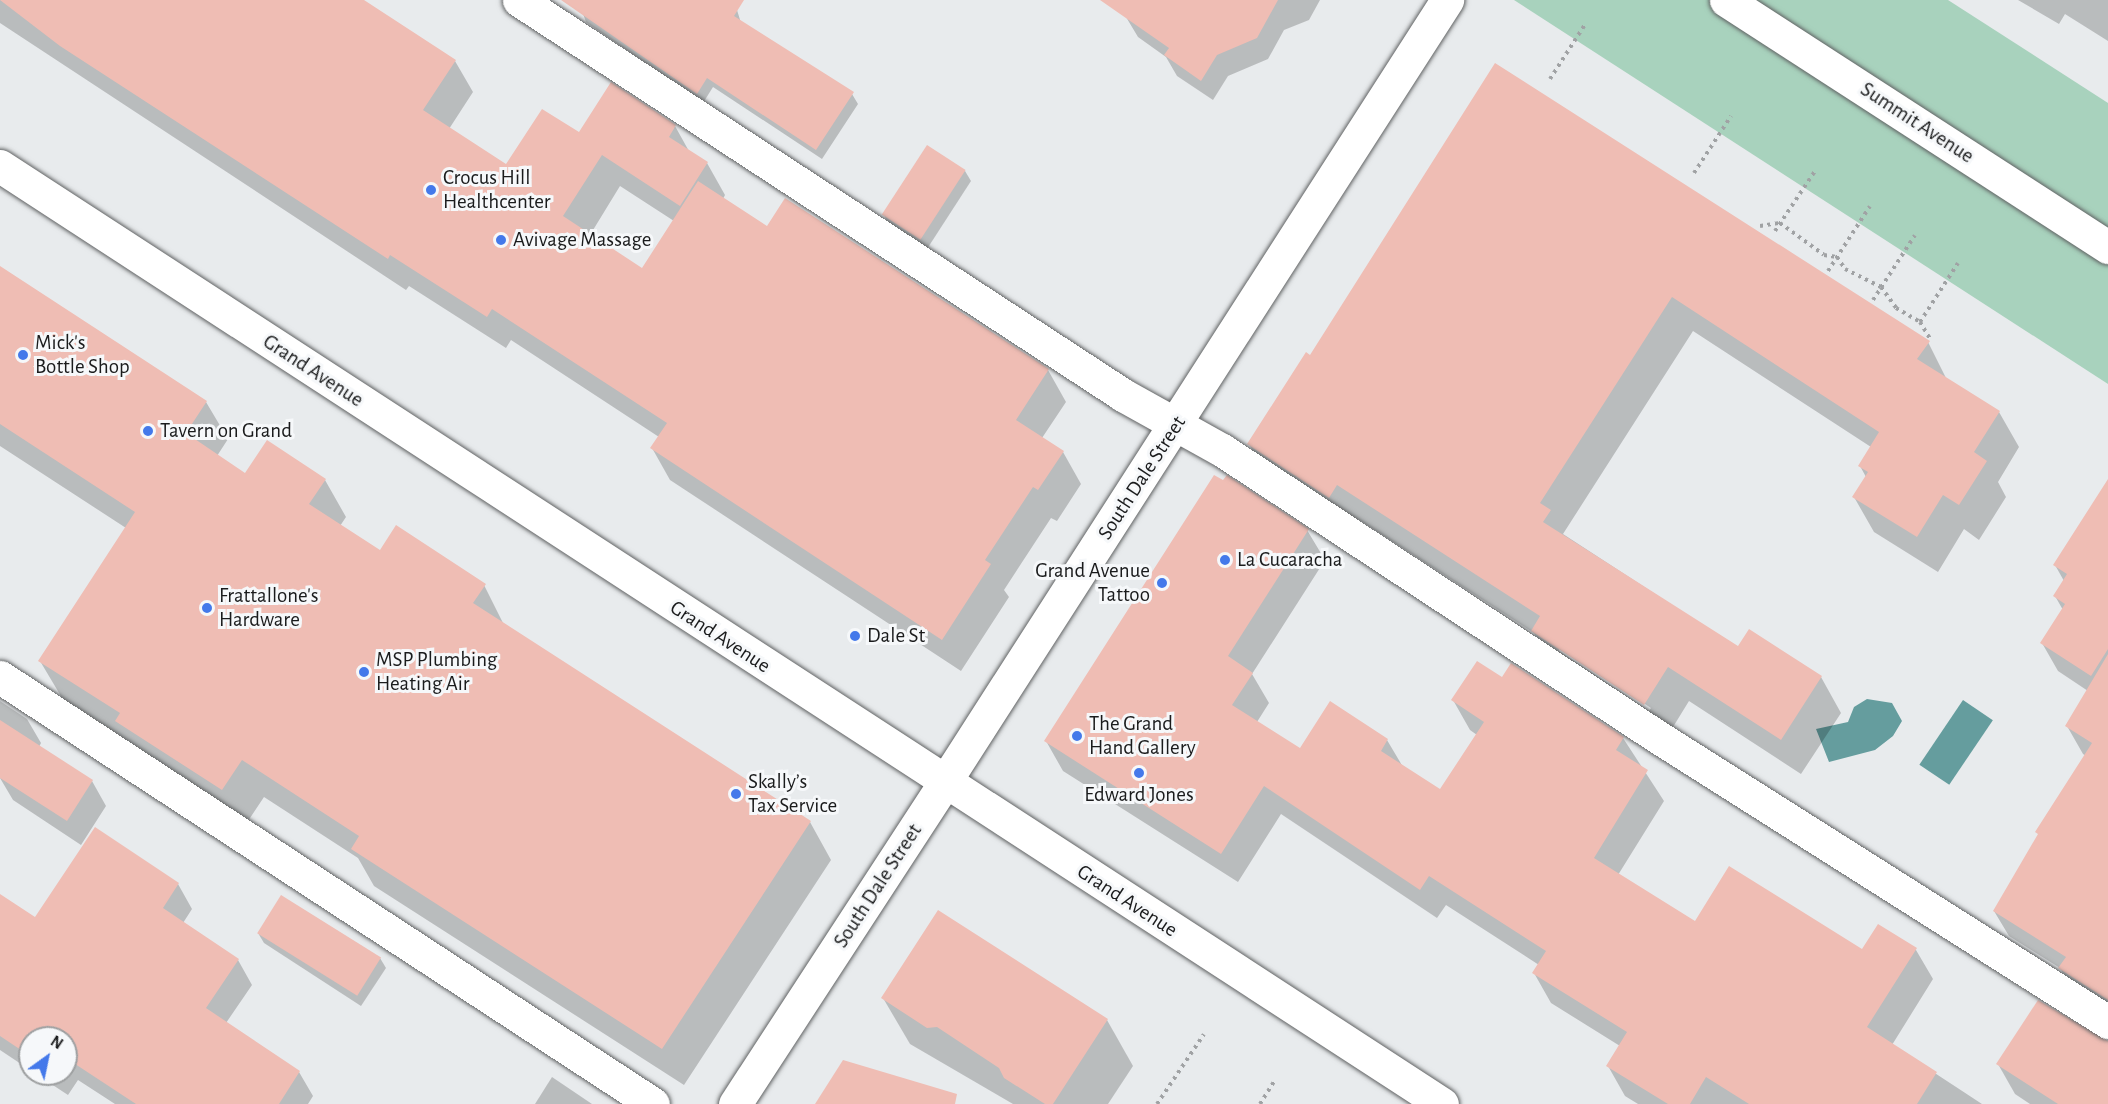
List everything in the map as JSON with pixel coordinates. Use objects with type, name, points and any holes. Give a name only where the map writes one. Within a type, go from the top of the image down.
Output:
[{"type":"main road","points":[[519,0],[1104,383],[1222,450],[1658,737],[2108,1022]]},
{"type":"main road","name":"South Dale Street","points":[[735,1104],[1176,425],[1447,0]]},
{"type":"main road","name":"Summit Avenue","points":[[1726,0],[2108,247]]},
{"type":"main road","name":"Grand Avenue","points":[[0,166],[944,783],[1442,1104]]},
{"type":"main road","points":[[0,676],[653,1104]]},
{"type":"path","points":[[1550,79],[1586,23]]},
{"type":"path","points":[[1694,172],[1731,116]]},
{"type":"path","points":[[1775,231],[1815,171]]},
{"type":"path","points":[[1828,271],[1870,206]]},
{"type":"path","points":[[1760,226],[1780,223],[1824,255],[1837,257],[1845,269],[1881,287],[1896,308],[1920,322],[1931,340]]},
{"type":"path","points":[[1873,300],[1915,235]]},
{"type":"path","points":[[1920,322],[1958,262]]},
{"type":"path","points":[[1157,1104],[1204,1034]]},
{"type":"path","points":[[1260,1104],[1275,1080]]},
{"type":"green space","points":[[1514,0],[1948,0],[2108,103],[2108,384]]},
{"type":"water","points":[[1867,699],[1892,703],[1902,721],[1893,736],[1875,750],[1829,762],[1816,729],[1848,722],[1854,707]]},
{"type":"water","points":[[1963,700],[1993,720],[1949,785],[1919,765]]},
{"type":"building","points":[[0,0],[364,0],[456,60],[423,110],[506,164],[542,109],[579,132],[611,82],[676,125],[669,137],[708,162],[680,206],[602,155],[563,216],[642,268],[698,181],[767,226],[785,198],[1049,369],[1016,420],[1064,451],[1038,490],[1033,487],[985,560],[991,564],[942,640],[650,448],[667,423],[492,309],[487,317],[390,255],[388,259],[60,46]]},
{"type":"building","points":[[561,0],[744,0],[734,16],[854,92],[816,150],[707,78],[697,94]]},
{"type":"building","points":[[1100,0],[1278,0],[1257,38],[1217,55],[1201,81],[1164,55],[1169,48]]},
{"type":"building","points":[[1495,63],[1930,341],[1917,359],[2000,411],[1974,452],[1987,461],[1959,505],[1943,495],[1917,537],[1852,497],[1868,472],[1858,466],[1879,432],[1672,297],[1540,503],[1551,510],[1543,522],[1738,646],[1749,629],[1822,676],[1781,740],[1668,667],[1644,705],[1531,631],[1540,616],[1337,485],[1329,498],[1247,444],[1306,352],[1310,355]]},
{"type":"building","points":[[927,145],[966,170],[920,240],[882,215]]},
{"type":"building","points":[[0,266],[207,401],[186,433],[245,473],[267,440],[326,479],[309,504],[380,550],[396,525],[486,584],[473,603],[811,821],[662,1049],[351,849],[359,836],[242,760],[222,790],[115,721],[120,713],[38,661],[135,512],[0,424]]},
{"type":"building","points":[[1214,475],[1223,480],[1227,475],[1309,529],[1228,656],[1253,673],[1232,705],[1300,748],[1330,701],[1388,739],[1381,751],[1440,789],[1484,722],[1451,700],[1477,661],[1502,677],[1511,663],[1624,737],[1616,750],[1648,770],[1594,858],[1695,921],[1729,866],[1862,949],[1878,924],[1917,948],[1867,1027],[1937,1072],[1917,1104],[1749,1104],[1706,1077],[1690,1104],[1668,1104],[1606,1066],[1627,1032],[1532,973],[1546,951],[1429,876],[1420,890],[1264,786],[1221,854],[1044,741]]},
{"type":"building","points":[[2108,479],[2108,649],[2091,676],[2040,643],[2065,604],[2053,596],[2067,574],[2053,565]]},
{"type":"building","points":[[2108,654],[2108,1000],[2058,968],[2066,957],[1993,911],[2038,834],[2035,832],[2092,743],[2065,726]]},
{"type":"building","points":[[0,720],[93,780],[67,821],[0,778]]},
{"type":"building","points":[[95,827],[179,883],[163,908],[239,959],[206,1008],[300,1071],[279,1104],[136,1104],[78,1066],[78,1026],[18,1026],[18,1048],[0,1036],[0,894],[35,917]]},
{"type":"building","points":[[281,895],[381,958],[357,996],[257,933]]},
{"type":"building","points":[[938,910],[1108,1019],[1053,1104],[1045,1104],[1004,1078],[999,1068],[937,1027],[927,1028],[881,998]]},
{"type":"building","points":[[2038,1000],[2108,1041],[2108,1104],[2058,1104],[1996,1064]]},
{"type":"building","points":[[843,1060],[957,1094],[955,1104],[815,1104]]},
{"type":"place","name":"Crocus Hill Healthcenter","points":[[431,190]]},
{"type":"place","name":"Avivage Massage","points":[[501,240]]},
{"type":"place","name":"Mick's Bottle Shop","points":[[23,355]]},
{"type":"place","name":"Tavern on Grand","points":[[148,431]]},
{"type":"place","name":"La Cucaracha","points":[[1225,560]]},
{"type":"place","name":"Grand Avenue Tattoo","points":[[1162,583]]},
{"type":"place","name":"Frattallone's Hardware","points":[[207,608]]},
{"type":"place","name":"Dale St","points":[[855,636]]},
{"type":"place","name":"MSP Plumbing Heating Air","points":[[364,672]]},
{"type":"place","name":"The Grand Hand Gallery","points":[[1077,736]]},
{"type":"place","name":"Edward Jones","points":[[1139,773]]},
{"type":"place","name":"Skally’s Tax Service","points":[[736,794]]}]
